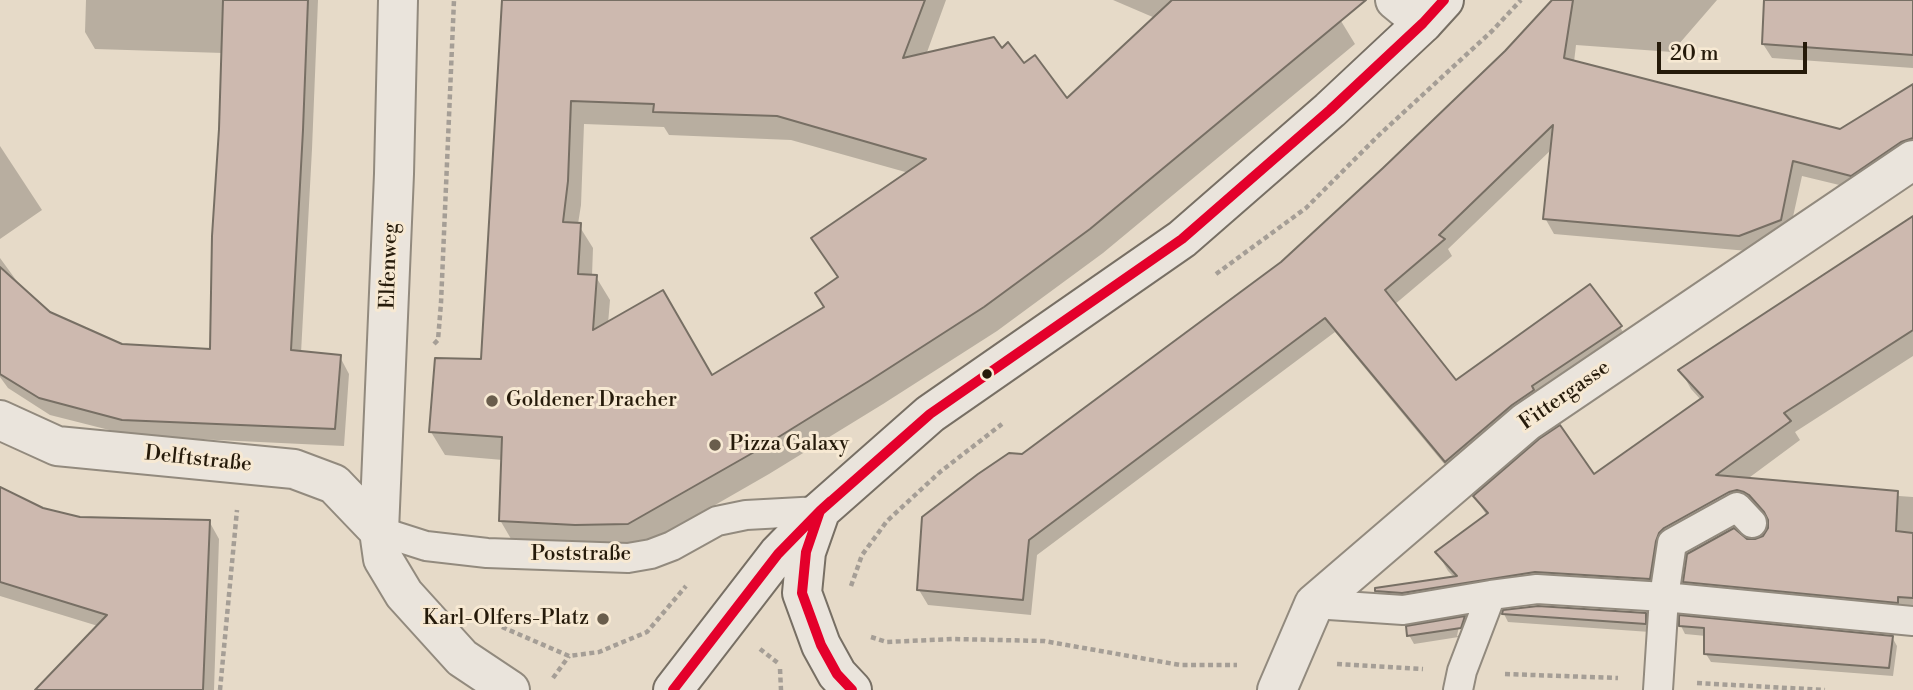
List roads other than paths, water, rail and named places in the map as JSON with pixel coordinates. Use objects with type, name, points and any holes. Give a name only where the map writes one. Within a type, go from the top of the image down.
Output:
[{"type":"street","name":"Elfenweg","points":[[379,531],[394,174],[398,0]]},
{"type":"street","points":[[673,690],[778,554],[820,511],[930,414],[1182,239],[1330,110],[1421,8]]},
{"type":"street","name":"Fittergasse","points":[[1277,690],[1314,604],[1526,422],[1913,160]]},
{"type":"street","name":"Delftstraße","points":[[0,420],[57,446],[294,469],[334,484],[379,531]]},
{"type":"street","points":[[820,511],[806,552],[802,593],[821,645],[837,674],[852,690]]},
{"type":"street","points":[[379,531],[383,559],[404,594],[462,658],[510,690]]},
{"type":"lane","points":[[1658,690],[1664,597],[1672,543],[1737,507],[1752,523]]},
{"type":"lane","name":"Poststraße","points":[[379,531],[426,546],[463,551],[628,558],[651,554],[672,546],[718,521],[746,515],[820,511]]},
{"type":"lane","points":[[1314,604],[1403,610],[1537,589],[1664,597],[1913,621]]},
{"type":"lane","points":[[1458,690],[1462,671],[1491,595]]},
{"type":"place","name":"Goldener Dracher","points":[[492,401]]},
{"type":"place","name":"Pizza Galaxy","points":[[715,445]]},
{"type":"place","name":"Karl-Olfers-Platz","points":[[603,619]]}]
